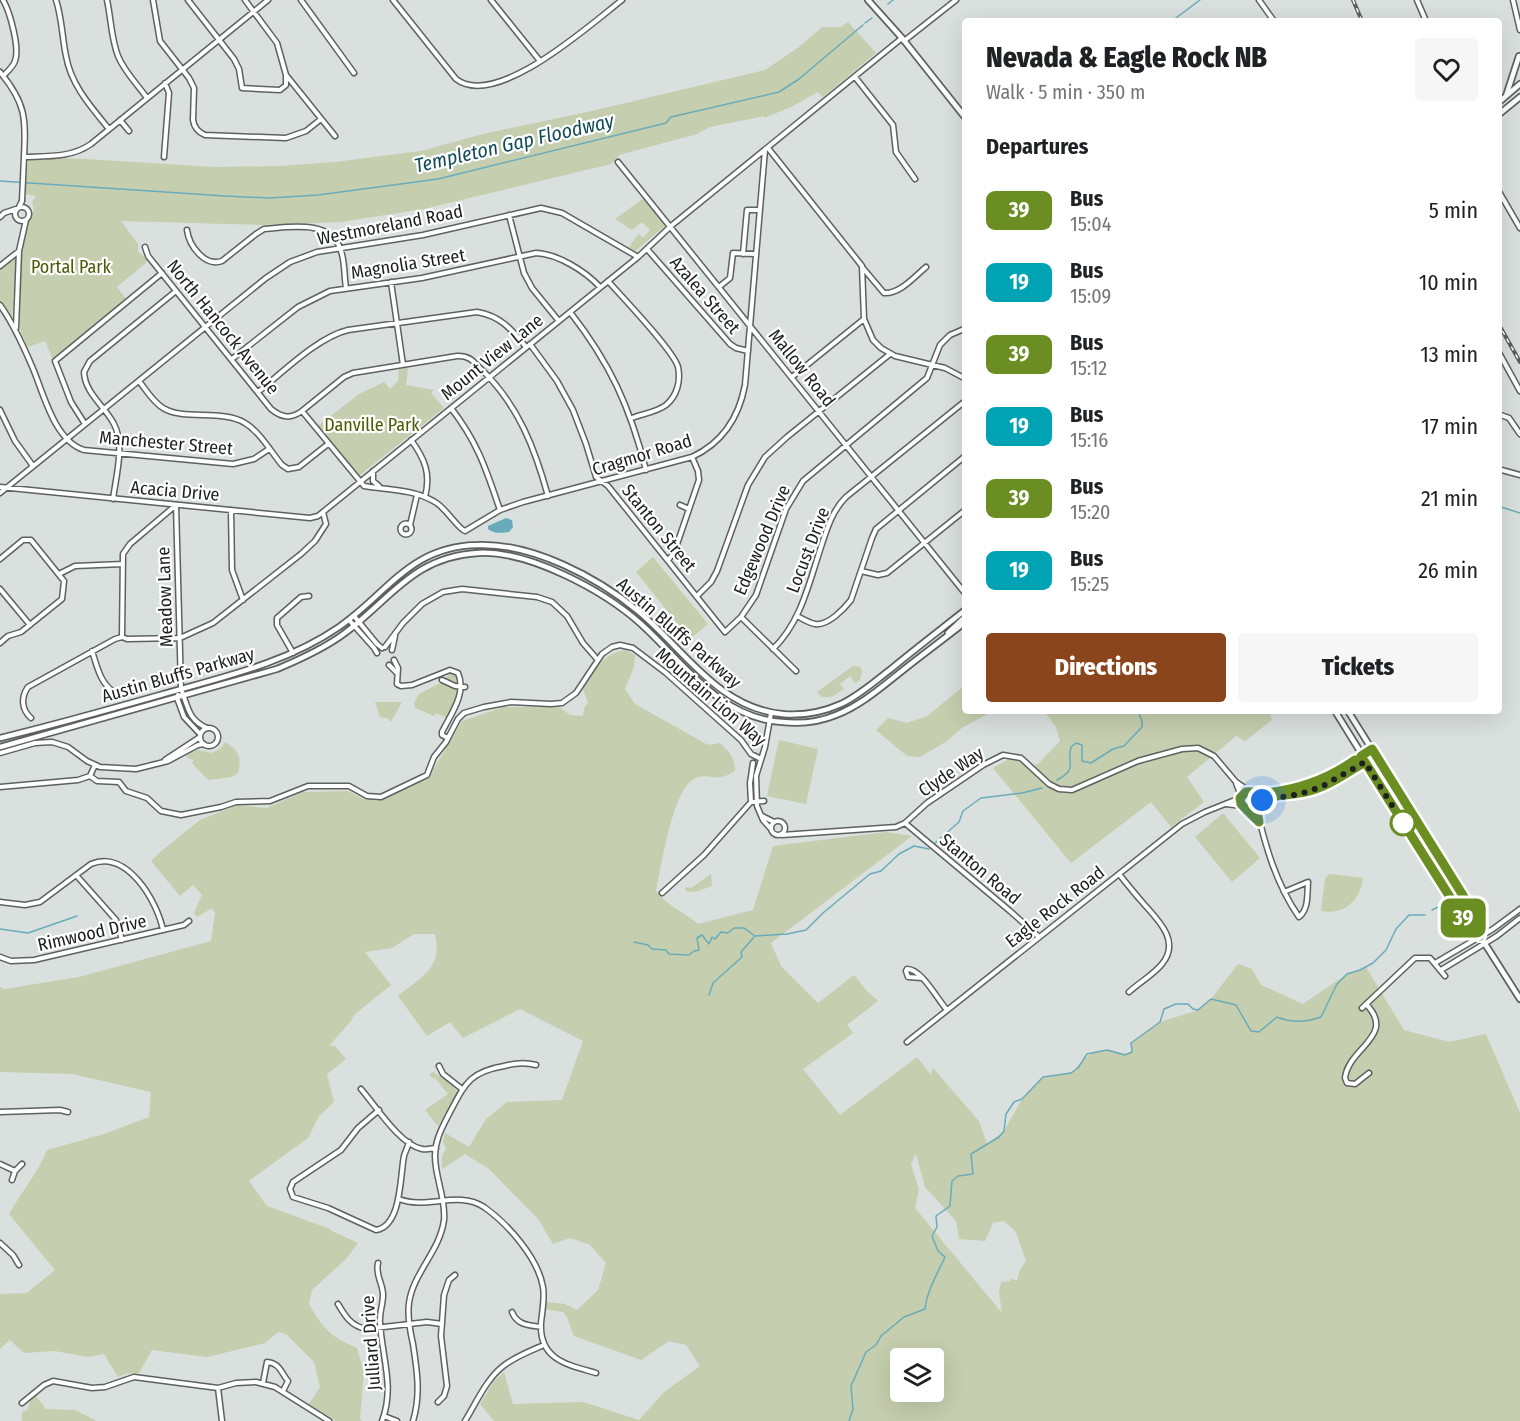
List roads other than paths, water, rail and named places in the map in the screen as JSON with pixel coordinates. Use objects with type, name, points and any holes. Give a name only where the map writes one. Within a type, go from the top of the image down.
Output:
[{"type":"main road","points":[[868,0],[962,114]]},
{"type":"main road","points":[[1520,54],[1520,69]]},
{"type":"main road","points":[[1506,96],[1520,54]]},
{"type":"main road","points":[[1502,100],[1520,84]]},
{"type":"main road","points":[[1502,112],[1520,97]]},
{"type":"main road","name":"Austin Bluffs Parkway","points":[[0,738],[258,667],[293,653],[354,616],[397,575],[414,563],[433,554],[475,545],[496,545],[520,549],[582,574],[607,588],[646,618],[722,692],[742,703],[771,713],[793,715],[810,713],[825,710],[846,701],[866,689],[962,613]]},
{"type":"main road","name":"Austin Bluffs Parkway","points":[[0,747],[277,669],[320,649],[354,626],[405,580],[435,562],[476,553],[513,556],[572,579],[603,596],[641,624],[717,698],[738,711],[770,721],[794,723],[812,721],[843,712],[869,696],[962,625]]},
{"type":"main road","points":[[938,644],[962,620]]},
{"type":"main road","points":[[1337,714],[1472,932],[1480,936],[1520,999]]},
{"type":"main road","points":[[1350,714],[1482,926],[1480,936]]},
{"type":"street","points":[[3,0],[12,23],[16,57],[11,68],[1,74],[13,89],[24,114],[26,128],[22,201],[29,213],[19,251],[16,329]]},
{"type":"street","points":[[56,0],[66,58],[73,79],[88,103],[109,129]]},
{"type":"street","points":[[107,0],[118,58],[147,98]]},
{"type":"street","points":[[153,0],[158,38],[194,88],[194,125],[201,133],[286,138],[306,131],[321,119]]},
{"type":"street","points":[[188,0],[237,64],[242,88],[280,90],[286,85],[286,75],[277,43],[245,0]]},
{"type":"street","points":[[24,158],[73,153],[83,149],[268,0]]},
{"type":"street","points":[[301,0],[354,73]]},
{"type":"street","points":[[393,0],[456,79],[463,84],[478,85],[520,73],[553,54],[622,0]]},
{"type":"street","points":[[491,0],[540,61]]},
{"type":"street","name":"Mount View Lane","points":[[323,512],[638,257],[671,226],[855,77],[956,0]]},
{"type":"street","points":[[1259,0],[1272,18]]},
{"type":"street","points":[[1417,0],[1424,18]]},
{"type":"street","points":[[1513,0],[1520,30]]},
{"type":"street","points":[[286,75],[335,136]]},
{"type":"street","points":[[855,77],[893,124],[896,152],[915,179]]},
{"type":"street","points":[[164,157],[169,93],[165,83]]},
{"type":"street","points":[[120,120],[129,131]]},
{"type":"street","points":[[766,149],[884,293],[890,294],[900,289],[926,267]]},
{"type":"street","name":"Cragmor Road","points":[[426,497],[444,508],[462,531],[500,510],[692,458],[717,441],[733,420],[743,396],[766,149]]},
{"type":"street","name":"Mallow Road","points":[[618,162],[962,589]]},
{"type":"street","points":[[1502,197],[1520,228]]},
{"type":"street","points":[[22,201],[14,212],[22,233]]},
{"type":"street","points":[[0,217],[4,213],[25,208]]},
{"type":"street","name":"Westmoreland Road","points":[[0,493],[266,278],[284,266],[317,252],[423,235],[536,209],[554,210],[638,257]]},
{"type":"street","points":[[743,254],[747,210],[759,210]]},
{"type":"street","points":[[509,215],[524,273],[529,283],[558,320]]},
{"type":"street","points":[[0,217],[26,220]]},
{"type":"street","points":[[188,230],[191,243],[205,260],[212,262],[222,261],[264,230],[319,227],[333,236],[339,247],[346,288]]},
{"type":"street","name":"North Hancock Avenue","points":[[145,247],[148,256],[271,409],[282,416],[295,416],[302,411]]},
{"type":"street","name":"Azalea Street","points":[[647,249],[730,344],[748,351]]},
{"type":"street","points":[[0,266],[19,251]]},
{"type":"street","name":"Magnolia Street","points":[[232,359],[307,301],[330,291],[468,268],[536,253],[554,257],[589,277],[600,287]]},
{"type":"street","points":[[719,287],[730,278],[733,254],[755,255]]},
{"type":"street","points":[[861,266],[864,319],[873,340],[890,354],[945,368],[962,377]]},
{"type":"street","points":[[85,424],[70,402],[55,361],[162,273]]},
{"type":"street","points":[[608,281],[670,353],[678,368],[677,389],[668,403],[659,409],[632,418]]},
{"type":"street","points":[[391,282],[403,365]]},
{"type":"street","points":[[113,499],[118,453],[116,430],[86,384],[84,372],[87,364],[176,291]]},
{"type":"street","name":"Manchester Street","points":[[0,305],[16,329],[36,375],[45,404],[54,420],[78,447],[84,450],[233,464],[254,459],[269,449]]},
{"type":"street","name":"Stanton Street","points":[[258,392],[321,342],[348,330],[464,312],[484,313],[504,322],[552,375],[567,400],[581,430],[596,477],[608,486],[725,632]]},
{"type":"street","points":[[570,312],[605,361],[622,394],[632,418],[646,470]]},
{"type":"street","points":[[792,377],[864,319]]},
{"type":"street","name":"Edgewood Drive","points":[[725,632],[741,617],[756,595],[794,492],[807,476],[927,378],[936,351],[945,339],[962,330]]},
{"type":"street","points":[[697,596],[711,582],[717,571],[743,495],[759,464],[771,450],[890,354]]},
{"type":"street","points":[[411,440],[427,468],[426,497],[380,487],[364,486],[302,411],[348,374],[463,356],[472,359],[506,397],[522,422],[535,451],[548,496]]},
{"type":"street","points":[[1502,358],[1520,391]]},
{"type":"street","points":[[139,381],[164,409],[172,412],[240,420],[252,428],[282,465],[291,470],[299,467],[328,444]]},
{"type":"street","name":"Locust Drive","points":[[773,649],[796,616],[832,516],[846,497],[962,404]]},
{"type":"street","points":[[451,408],[479,451],[500,510]]},
{"type":"street","points":[[0,410],[15,441],[33,467]]},
{"type":"street","points":[[1502,415],[1509,418],[1520,434]]},
{"type":"street","points":[[668,560],[675,553],[699,476],[692,458]]},
{"type":"street","points":[[796,616],[816,624],[828,621],[849,603],[876,530],[962,459]]},
{"type":"street","points":[[1502,470],[1520,475]]},
{"type":"street","points":[[373,471],[373,481],[380,487]]},
{"type":"street","points":[[20,477],[18,483],[23,490]]},
{"type":"street","name":"Acacia Drive","points":[[0,487],[310,518],[323,512]]},
{"type":"street","points":[[410,525],[417,495]]},
{"type":"street","points":[[122,637],[123,554],[176,505]]},
{"type":"street","name":"Meadow Lane","points":[[176,505],[181,689],[191,717],[196,723],[207,728]]},
{"type":"street","points":[[680,505],[689,508]]},
{"type":"street","points":[[231,510],[232,570],[243,601]]},
{"type":"street","points":[[30,718],[23,703],[28,687],[92,651],[122,637],[127,639],[180,638],[221,618],[315,541],[326,524],[323,512]]},
{"type":"street","points":[[861,572],[883,575],[962,513]]},
{"type":"street","points":[[0,559],[27,539],[33,542],[64,580],[62,599],[30,626],[0,643]]},
{"type":"street","points":[[59,574],[75,566],[123,564]]},
{"type":"street","points":[[0,589],[30,626]]},
{"type":"street","points":[[90,776],[97,781],[116,781],[123,784],[126,791],[147,798],[161,811],[179,814],[221,807],[236,802],[270,801],[308,786],[349,786],[367,796],[381,796],[427,775],[434,757],[448,738],[458,718],[470,711],[511,702],[551,704],[568,700],[579,689],[597,659],[583,643],[562,610],[552,602],[534,596],[462,589],[449,590],[422,604],[403,623],[384,648],[354,616]]},
{"type":"street","points":[[293,653],[277,625],[277,618],[301,597],[309,596]]},
{"type":"street","points":[[741,617],[796,671]]},
{"type":"street","points":[[348,620],[377,653]]},
{"type":"street","points":[[392,650],[395,636]]},
{"type":"street","name":"Mountain Lion Way","points":[[597,659],[616,645],[633,648],[674,680],[741,740],[751,754],[761,759]]},
{"type":"street","points":[[92,651],[102,680],[114,692]]},
{"type":"street","points":[[394,660],[398,668],[397,684],[400,686],[453,669],[459,675],[463,687],[442,732],[442,735],[448,738]]},
{"type":"street","points":[[389,665],[397,673]]},
{"type":"street","points":[[442,680],[463,687]]},
{"type":"street","name":"Meadow Lane","points":[[177,698],[181,689]]},
{"type":"street","points":[[177,698],[184,717],[204,744]]},
{"type":"street","points":[[662,893],[704,855],[754,802],[756,776],[771,713]]},
{"type":"street","points":[[0,753],[35,743],[52,742],[68,747],[95,765],[113,769],[136,769],[165,760],[200,736],[207,728],[215,729],[218,737],[213,745],[198,745],[168,761],[165,760]]},
{"type":"street","name":"Clyde Way","points":[[905,824],[932,800],[983,765],[1003,755],[1021,759],[1049,784],[1059,789],[1072,790],[1125,766],[1182,749],[1195,748],[1208,751],[1236,782]]},
{"type":"street","name":"Eagle Rock Road","points":[[907,1042],[1182,824],[1251,792],[1272,792],[1305,785],[1334,773],[1372,749]]},
{"type":"street","points":[[1259,822],[1248,809],[1266,799],[1321,787],[1376,756]]},
{"type":"street","points":[[753,763],[750,783],[754,802],[775,835],[888,829],[905,824]]},
{"type":"street","points":[[0,787],[78,780],[90,776],[95,765]]},
{"type":"street","points":[[1236,782],[1257,797],[1259,822],[1276,876],[1284,892],[1299,917],[1303,915],[1308,882],[1284,892]]},
{"type":"street","points":[[1236,782],[1242,806]]},
{"type":"street","points":[[754,802],[764,801]]},
{"type":"street","name":"Eagle Rock Road","points":[[1226,804],[1248,809]]},
{"type":"street","points":[[762,816],[774,822],[781,822],[789,831],[798,833]]},
{"type":"street","points":[[770,828],[774,822]]},
{"type":"street","name":"Stanton Road","points":[[905,824],[1038,936]]},
{"type":"street","points":[[782,835],[785,828]]},
{"type":"street","points":[[0,902],[25,905],[40,902],[91,864],[100,861],[114,861],[123,866],[153,902],[163,930]]},
{"type":"street","points":[[76,874],[116,920],[122,940]]},
{"type":"street","points":[[1119,874],[1160,922],[1169,938],[1168,954],[1162,964],[1129,992]]},
{"type":"street","points":[[1434,963],[1501,924],[1520,909]]},
{"type":"street","points":[[1441,970],[1520,918]]},
{"type":"street","name":"Rimwood Drive","points":[[0,957],[11,961],[34,960],[184,925],[189,921]]},
{"type":"street","points":[[1362,1008],[1415,958],[1430,958],[1445,976]]},
{"type":"street","points":[[922,978],[947,1010]]},
{"type":"street","points":[[1366,1004],[1377,1017],[1377,1027],[1348,1068],[1345,1078],[1347,1083],[1355,1084],[1369,1073]]},
{"type":"street","points":[[412,1421],[417,1399],[418,1377],[408,1305],[412,1289],[440,1236],[444,1215],[436,1168],[436,1148],[440,1129],[462,1089],[473,1076],[489,1069],[524,1062],[536,1065]]},
{"type":"street","points":[[439,1066],[443,1074],[462,1089]]},
{"type":"street","points":[[362,1089],[395,1130],[409,1142],[421,1149],[436,1148]]},
{"type":"street","points":[[0,1112],[60,1110],[68,1112]]},
{"type":"street","points":[[378,1110],[358,1128],[341,1150],[293,1182],[290,1189],[294,1197],[316,1203],[376,1230],[387,1225],[399,1199],[404,1157],[409,1142]]},
{"type":"street","points":[[0,1164],[15,1171]]},
{"type":"street","points":[[12,1180],[15,1171],[22,1164]]},
{"type":"street","points":[[399,1199],[411,1204],[461,1200],[481,1206],[529,1252],[538,1270],[542,1284],[541,1326],[544,1345],[554,1357],[562,1362],[596,1373]]},
{"type":"street","points":[[0,1243],[19,1265]]},
{"type":"street","name":"Julliard Drive","points":[[378,1263],[377,1275],[383,1294],[380,1328],[388,1380],[388,1396],[383,1419]]},
{"type":"street","points":[[438,1402],[447,1386],[441,1343],[445,1288],[455,1275]]},
{"type":"street","points":[[338,1304],[348,1320],[366,1329],[427,1322],[442,1324]]},
{"type":"street","points":[[512,1312],[519,1322],[541,1326]]},
{"type":"street","points":[[465,1421],[487,1384],[500,1368],[544,1345]]},
{"type":"street","points":[[263,1383],[267,1362],[273,1363],[278,1366],[288,1381],[283,1391]]},
{"type":"street","points":[[22,1403],[44,1385],[53,1381],[98,1388],[134,1377],[218,1388],[245,1382],[263,1383],[283,1391],[329,1421]]},
{"type":"street","points":[[218,1388],[222,1421]]},
{"type":"street","points":[[383,1419],[397,1421]]},
{"type":"water","points":[[506,518],[512,520],[513,527],[509,532],[501,533],[488,529],[488,526]]},
{"type":"waterway","name":"Templeton Gap Floodway","points":[[888,4],[893,0]]},
{"type":"waterway","points":[[1176,18],[1200,0]]},
{"type":"waterway","name":"Templeton Gap Floodway","points":[[865,23],[872,18]]},
{"type":"waterway","name":"Templeton Gap Floodway","points":[[0,181],[270,198],[318,195],[438,179],[666,123],[671,117],[779,92],[799,79],[863,25]]},
{"type":"waterway","points":[[1502,507],[1520,513]]},
{"type":"waterway","points":[[1057,780],[1070,769],[1071,747],[1076,743],[1082,745],[1082,761],[1091,763],[1113,749],[1124,746],[1142,727],[1139,714]]},
{"type":"waterway","points":[[935,843],[959,822],[963,811],[981,798],[1042,788]]},
{"type":"waterway","points":[[634,942],[648,945],[652,949],[666,950],[669,954],[689,955],[699,950],[697,938],[702,935],[709,944],[712,937],[715,939],[721,932],[728,933],[734,928],[744,928],[755,936],[806,930],[870,874],[881,871],[899,854],[914,846],[929,849]]},
{"type":"waterway","points":[[1432,910],[1442,905]]},
{"type":"waterway","points":[[849,1421],[853,1409],[851,1386],[866,1352],[904,1317],[925,1309],[930,1289],[945,1257],[938,1251],[932,1236],[937,1227],[936,1216],[950,1206],[952,1181],[958,1176],[973,1174],[971,1154],[999,1137],[1004,1131],[1006,1114],[1014,1102],[1022,1099],[1043,1077],[1071,1073],[1078,1068],[1087,1054],[1107,1050],[1125,1055],[1132,1052],[1131,1043],[1160,1022],[1164,1009],[1176,1004],[1188,1004],[1198,1010],[1211,999],[1236,1005],[1251,1031],[1259,1032],[1277,1017],[1299,1021],[1321,1017],[1337,984],[1347,974],[1373,963],[1386,950],[1396,929],[1409,915],[1425,915]]},
{"type":"waterway","points":[[0,929],[28,933],[77,916]]},
{"type":"waterway","points":[[709,995],[713,983],[742,957],[741,952],[754,937]]},
{"type":"railway","points":[[1353,0],[1361,18]]},
{"type":"railway","points":[[1502,330],[1520,362]]},
{"type":"park label","name":"Portal Park","points":[[71,267]]},
{"type":"park label","name":"Danville Park","points":[[372,425]]}]
